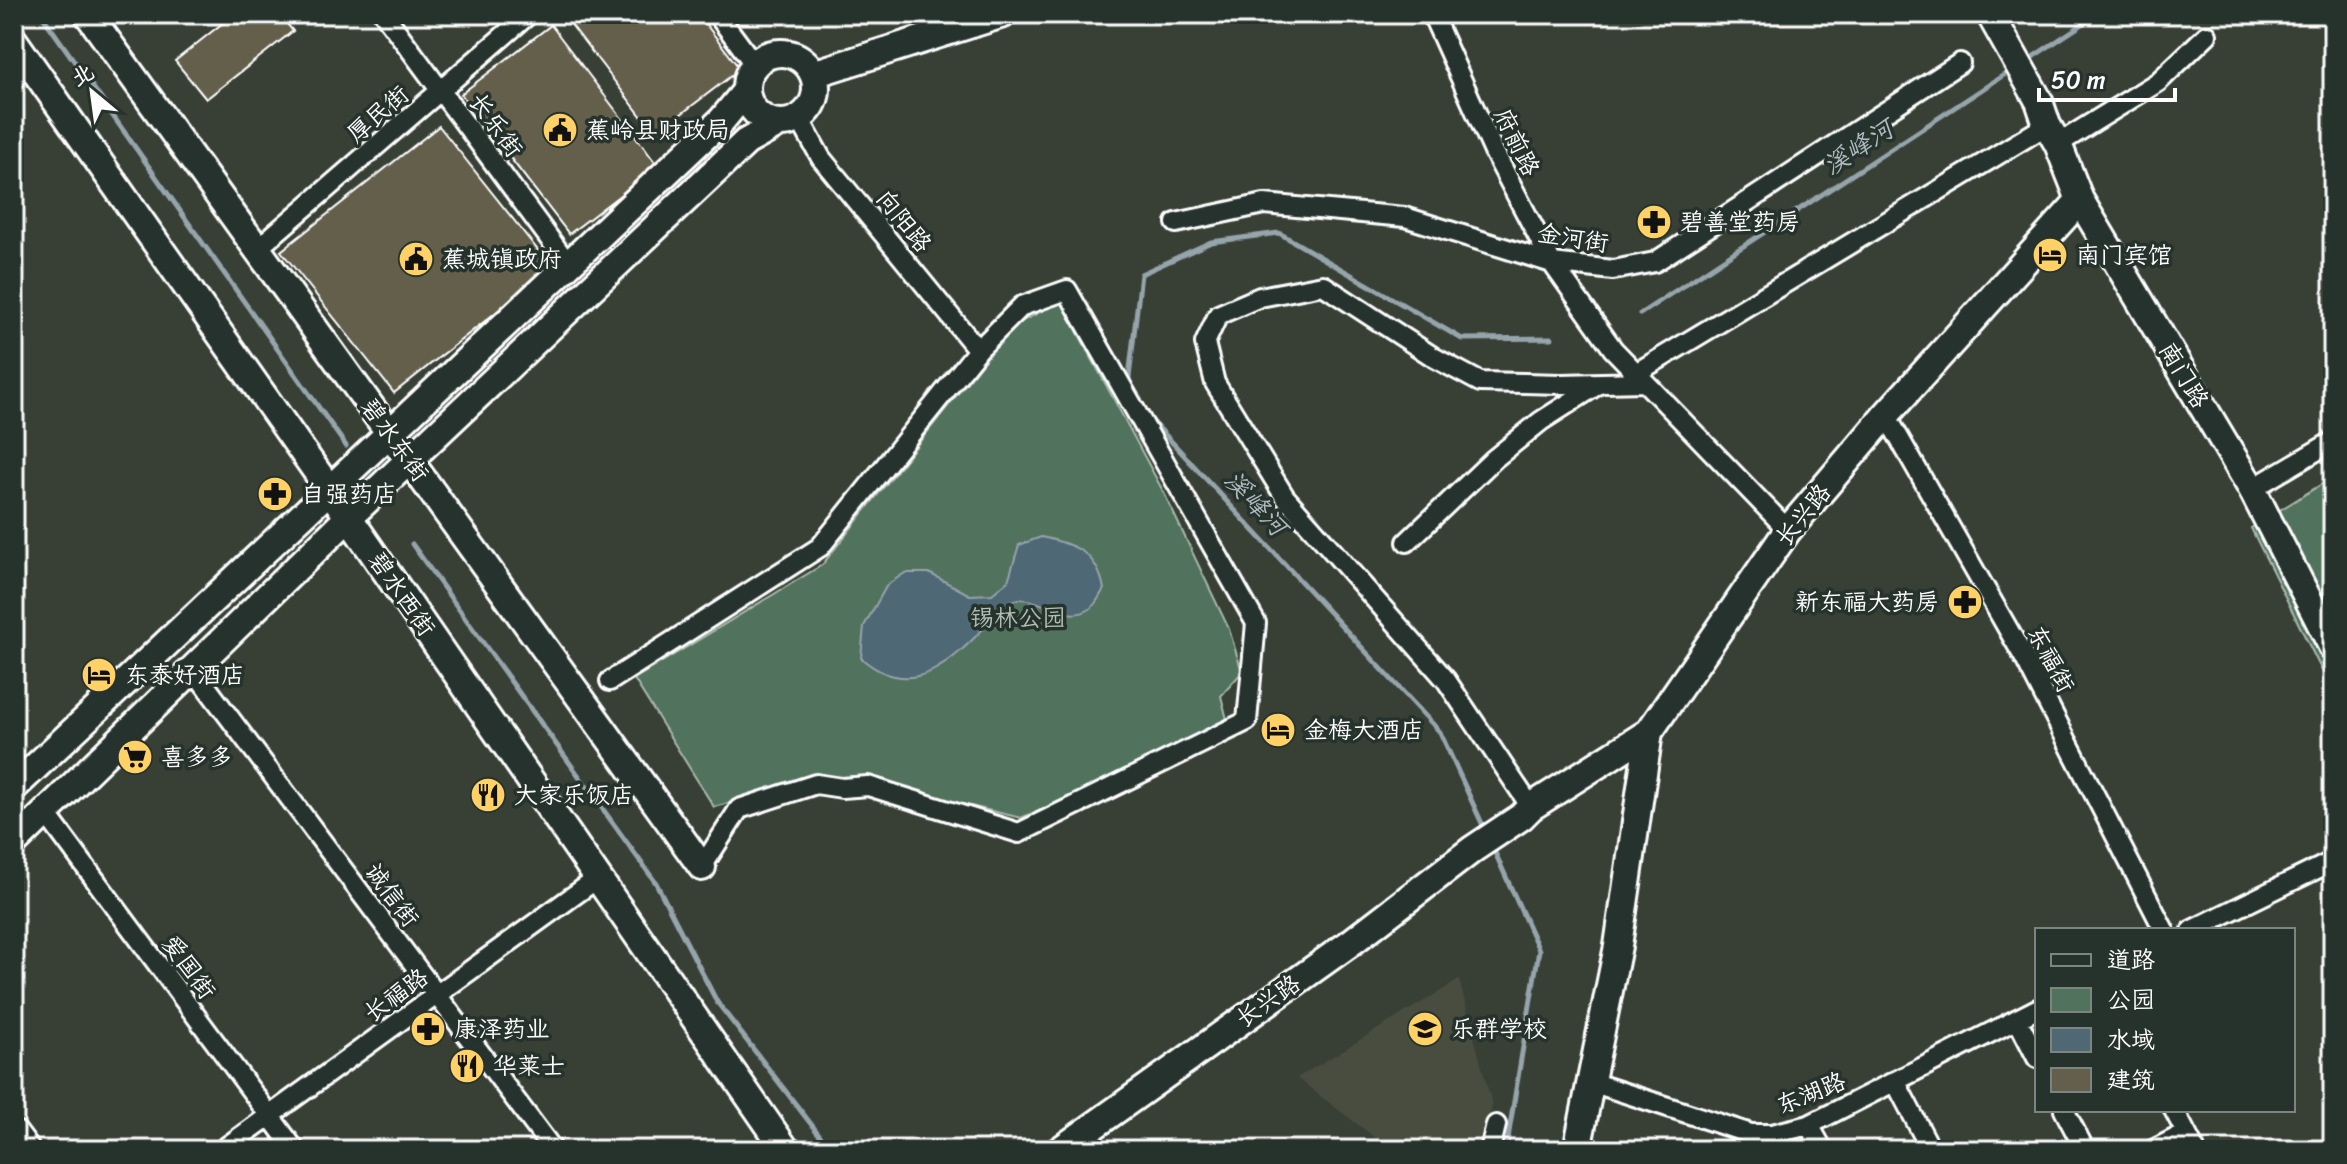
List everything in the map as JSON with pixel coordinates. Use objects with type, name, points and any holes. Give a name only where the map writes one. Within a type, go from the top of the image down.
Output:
[{"type":"street","name":"碧水东街","points":[[88,14],[702,867]]},
{"type":"street","name":"长乐街","points":[[384,14],[569,265]]},
{"type":"street","name":"厚民街","points":[[257,249],[529,14]]},
{"type":"street","points":[[717,14],[754,64]]},
{"type":"street","points":[[813,74],[1003,14]]},
{"type":"street","name":"府前路","points":[[1432,14],[1494,152],[1552,263],[1613,349],[1636,373]]},
{"type":"street","name":"南门路","points":[[1993,19],[2048,123],[2080,200],[2252,489],[2333,648]]},
{"type":"street","points":[[1407,542],[1494,459],[1541,421],[1601,383],[1636,373],[2048,123],[2158,82],[2207,35]]},
{"type":"street","name":"碧水西街","points":[[14,41],[349,517],[786,1150]]},
{"type":"street","points":[[14,843],[349,517],[746,142],[789,121],[813,103],[816,94],[813,74],[808,65],[792,54],[772,54],[754,64],[745,92],[753,111],[770,122],[789,121]]},
{"type":"street","name":"金河街","points":[[1176,223],[1264,204],[1405,217],[1552,263],[1613,270],[1655,262],[1960,63]]},
{"type":"street","points":[[14,787],[722,120],[745,92]]},
{"type":"street","name":"向阳路","points":[[789,121],[978,350]]},
{"type":"street","name":"长兴路","points":[[1060,1150],[1353,941],[1473,849],[1649,732],[1788,530],[1886,415],[2080,200]]},
{"type":"street","points":[[1526,812],[1446,680],[1285,497],[1215,383],[1205,343],[1218,315],[1260,297],[1323,285],[1435,358],[1480,382],[1601,383],[1636,373]]},
{"type":"street","points":[[610,681],[820,547],[978,350],[1022,306],[1067,290],[1256,623],[1247,721],[1019,833],[868,786],[842,788],[816,784],[739,809],[702,867]]},
{"type":"street","points":[[1636,373],[1788,530]]},
{"type":"street","name":"东福街","points":[[1886,415],[2024,657],[2163,928]]},
{"type":"street","points":[[2252,489],[2333,441]]},
{"type":"street","name":"诚信街","points":[[193,669],[553,1150]]},
{"type":"street","points":[[1577,1150],[1618,946],[1649,732]]},
{"type":"street","name":"爱国街","points":[[45,812],[295,1150]]},
{"type":"street","points":[[2196,928],[2333,861]]},
{"type":"street","name":"长福路","points":[[222,1150],[598,878]]},
{"type":"street","name":"东湖路","points":[[1591,1082],[1751,1134],[1772,1134],[1809,1125],[2035,1010]]},
{"type":"street","points":[[2017,1019],[2035,1054]]},
{"type":"street","points":[[1895,1081],[1931,1150]]},
{"type":"street","points":[[2065,1112],[2085,1150]]},
{"type":"street","points":[[2175,1112],[2195,1150]]},
{"type":"street","points":[[1490,1150],[1496,1125]]},
{"type":"street","points":[[1809,1125],[1823,1150]]},
{"type":"street","points":[[2153,1150],[2186,1133]]},
{"type":"street","points":[[14,1134],[26,1150]]},
{"type":"shaded area","name":"乐群学校","points":[[1459,980],[1492,1105],[1483,1150],[1382,1150],[1386,1146],[1297,1078]]},
{"type":"green space","name":"锡林公园","points":[[1061,301],[1164,493],[1229,629],[1242,672],[1221,696],[1229,727],[1021,818],[854,778],[805,782],[714,807],[634,679],[822,565],[1011,327]]},
{"type":"green space","points":[[2333,477],[2333,693],[2251,528]]},
{"type":"water","points":[[1041,537],[1074,547],[1096,566],[1104,589],[1090,609],[1069,613],[1017,599],[1007,603],[976,637],[946,662],[931,672],[915,677],[898,677],[880,671],[861,658],[864,626],[887,585],[905,573],[929,573],[970,595],[992,594],[1008,581],[1019,545]]},
{"type":"building","points":[[234,14],[279,14],[293,31],[206,99],[175,61]]},
{"type":"building","points":[[563,14],[698,14],[740,69],[655,134]]},
{"type":"building","name":"蕉岭县财政局","points":[[551,25],[658,166],[569,234],[461,94]]},
{"type":"building","name":"蕉城镇政府","points":[[439,126],[552,268],[394,393],[281,251]]},
{"type":"waterway","points":[[41,14],[346,446]]},
{"type":"waterway","name":"溪峰河","points":[[2025,62],[2098,14]]},
{"type":"waterway","name":"溪峰河","points":[[1640,314],[2013,69]]},
{"type":"waterway","name":"溪峰河","points":[[1128,386],[1141,274],[1211,242],[1279,233],[1462,339],[1552,338]]},
{"type":"waterway","name":"溪峰河","points":[[1145,413],[1440,732],[1485,830]]},
{"type":"waterway","points":[[412,544],[656,883],[717,1002],[831,1150]]},
{"type":"waterway","name":"溪峰河","points":[[1492,846],[1539,950],[1506,1150]]},
{"type":"place","name":"蕉岭县财政局","points":[[560,130]]},
{"type":"place","name":"碧善堂药房","points":[[1654,222]]},
{"type":"place","name":"南门宾馆","points":[[2050,255]]},
{"type":"place","name":"蕉城镇政府","points":[[416,259]]},
{"type":"place","name":"自强药店","points":[[275,494]]},
{"type":"place","name":"新东福大药房","points":[[1965,602]]},
{"type":"place","name":"东泰好酒店","points":[[99,675]]},
{"type":"place","name":"金梅大酒店","points":[[1278,730]]},
{"type":"place","name":"喜多多","points":[[135,757]]},
{"type":"place","name":"大家乐饭店","points":[[488,795]]},
{"type":"place","name":"康泽药业","points":[[428,1029]]},
{"type":"place","name":"乐群学校","points":[[1425,1029]]},
{"type":"place","name":"华莱士","points":[[467,1066]]}]
